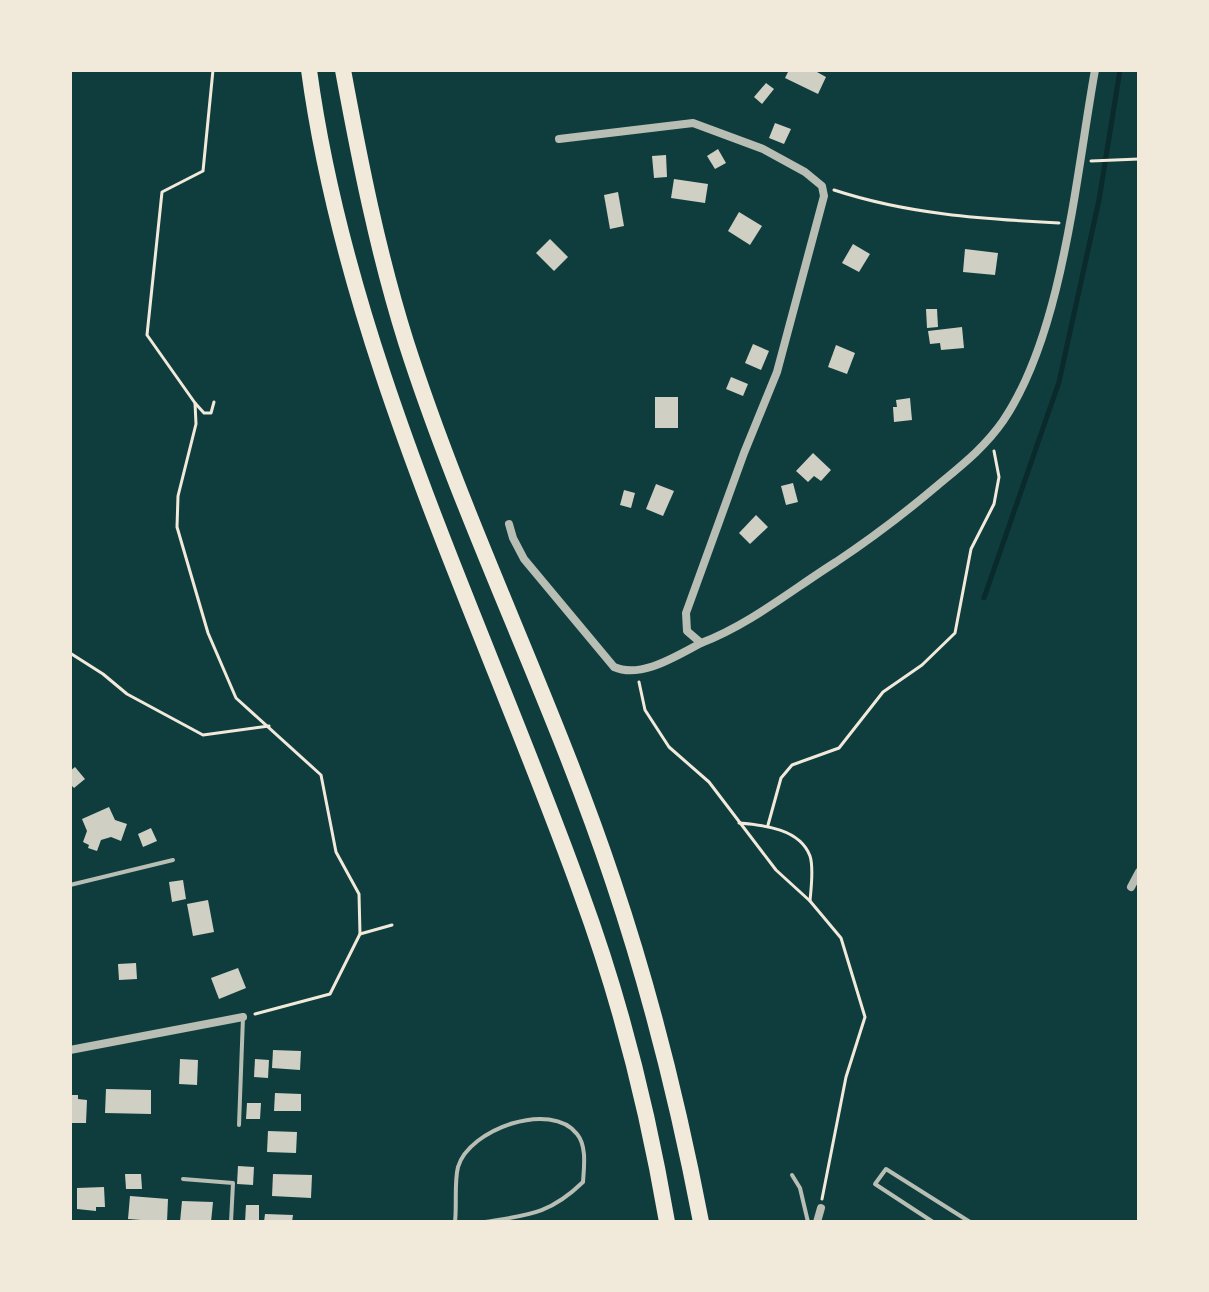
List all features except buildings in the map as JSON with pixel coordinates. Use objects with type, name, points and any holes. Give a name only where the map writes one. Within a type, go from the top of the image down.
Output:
[{"type":"highway","points":[[309,70],[331,187],[357,288],[421,487],[504,689],[586,908],[612,987],[638,1084],[667,1222]]},
{"type":"highway","points":[[343,70],[377,238],[406,342],[464,506],[613,881],[677,1110],[701,1222]]},
{"type":"street","points":[[509,524],[524,559],[607,661],[621,670],[637,671],[726,631],[870,540],[970,458],[992,436],[1017,397],[1038,349],[1058,275],[1095,70]]},
{"type":"street","points":[[559,139],[693,123],[763,149],[805,172],[822,186],[824,196],[777,372],[686,613],[687,631],[701,643]]},
{"type":"street","points":[[1131,887],[1139,872]]},
{"type":"street","points":[[70,1050],[243,1017]]},
{"type":"street","points":[[817,1222],[821,1208]]},
{"type":"lane","points":[[70,885],[173,860]]},
{"type":"lane","points":[[239,1125],[243,1017]]},
{"type":"lane","points":[[455,1222],[458,1167],[466,1152],[478,1141],[506,1125],[531,1119],[551,1119],[567,1124],[579,1136],[584,1156],[583,1182],[563,1202],[529,1215],[485,1222]]},
{"type":"lane","points":[[933,1222],[875,1184],[886,1169],[970,1222]]},
{"type":"lane","points":[[792,1175],[800,1188],[808,1222]]},
{"type":"lane","points":[[183,1179],[233,1183],[231,1222]]},
{"type":"path","points":[[213,70],[203,171],[162,192],[147,335],[204,413],[211,413],[214,402]]},
{"type":"path","points":[[1079,161],[1139,159]]},
{"type":"path","points":[[822,186],[877,204],[968,219],[1068,223]]},
{"type":"path","points":[[195,403],[196,424],[178,496],[177,527],[208,633],[236,698],[321,775],[336,852],[359,894],[360,934],[330,994],[243,1017]]},
{"type":"path","points":[[768,825],[781,778],[792,765],[839,748],[883,692],[922,665],[955,633],[971,549],[994,504],[999,477],[992,436]]},
{"type":"path","points":[[70,653],[127,694],[203,735],[269,726]]},
{"type":"path","points":[[637,671],[645,710],[669,747],[709,782],[776,870],[810,901],[841,938],[865,1017],[846,1077],[821,1208]]},
{"type":"path","points":[[739,823],[768,825],[801,842],[811,858],[810,901]]},
{"type":"path","points":[[360,934],[392,925]]},
{"type":"waterway","points":[[984,598],[1059,382],[1099,200],[1120,70]]}]
